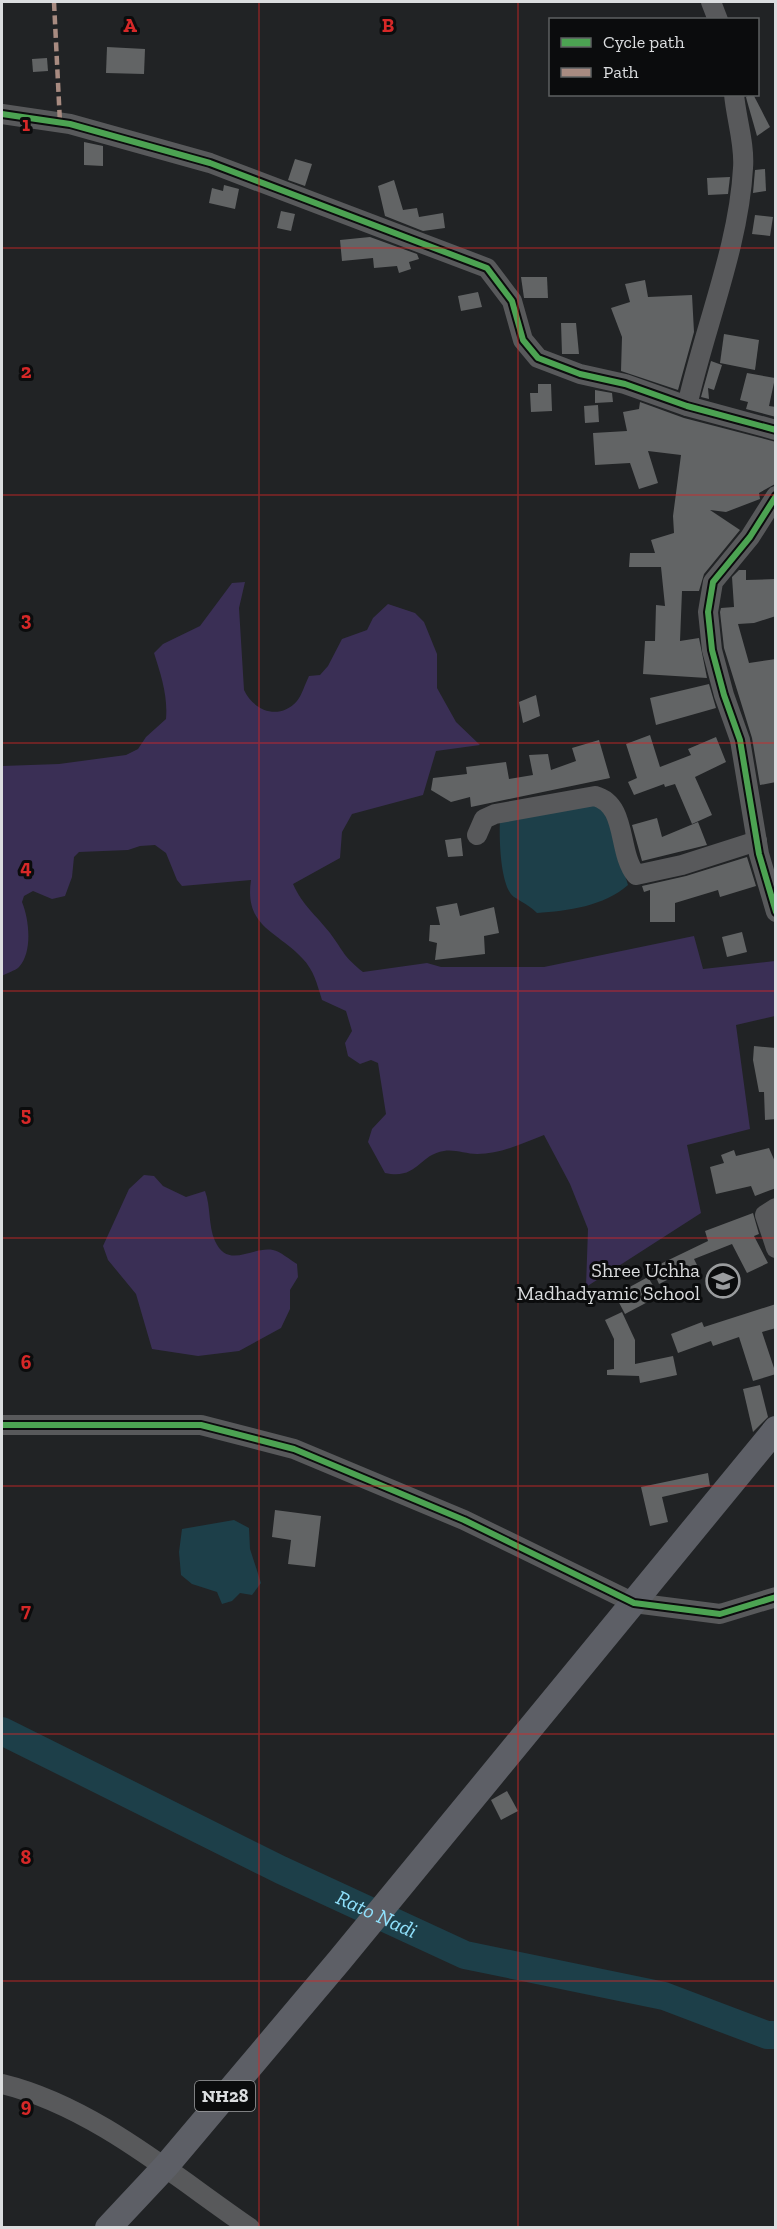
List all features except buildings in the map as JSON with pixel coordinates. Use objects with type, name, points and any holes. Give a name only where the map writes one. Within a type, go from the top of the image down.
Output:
[{"type":"main road","name":"NH28","points":[[108,2228],[166,2166],[339,1962],[776,1429]]},
{"type":"street","points":[[711,2],[717,18]]},
{"type":"street","points":[[687,406],[731,240],[744,167],[734,96]]},
{"type":"street","points":[[2,114],[70,124],[210,163],[487,268],[512,301],[523,340],[538,358],[580,374],[626,384],[687,406],[776,430]]},
{"type":"street","points":[[776,496],[750,537],[712,582],[708,612],[712,650],[724,695],[740,740],[757,841],[776,912]]},
{"type":"street","points":[[477,835],[484,819],[495,814],[595,796],[609,802],[614,811],[627,858],[636,875],[682,865],[757,841]]},
{"type":"street","points":[[776,1208],[765,1215],[776,1248]]},
{"type":"street","points":[[2,1425],[201,1425],[294,1449],[464,1520],[634,1603],[720,1614],[776,1597]]},
{"type":"street","points":[[2,2084],[25,2090],[59,2104],[166,2166],[250,2228]]},
{"type":"shaded area","points":[[245,582],[239,608],[244,690],[260,708],[275,712],[290,707],[299,699],[309,676],[320,675],[328,666],[342,639],[367,630],[373,618],[388,604],[415,613],[424,622],[437,654],[437,688],[456,722],[480,745],[436,751],[423,795],[352,814],[342,832],[340,858],[293,884],[305,904],[330,933],[344,954],[363,972],[427,963],[441,967],[544,967],[694,936],[703,969],[775,961],[775,1016],[736,1025],[750,1129],[687,1145],[701,1213],[586,1287],[588,1229],[570,1184],[544,1135],[495,1152],[477,1154],[444,1151],[435,1153],[404,1173],[385,1173],[368,1142],[372,1129],[386,1114],[378,1063],[371,1060],[360,1064],[348,1056],[345,1043],[352,1031],[346,1011],[322,1000],[315,978],[306,963],[257,918],[250,896],[251,880],[182,886],[177,880],[166,853],[155,845],[128,850],[79,852],[74,857],[72,877],[65,896],[52,899],[33,891],[24,896],[22,902],[28,935],[26,953],[19,967],[2,976],[2,766],[59,764],[126,755],[138,749],[146,737],[166,719],[165,694],[154,653],[163,644],[200,626],[232,583]]},
{"type":"shaded area","points":[[144,1175],[154,1176],[163,1186],[186,1197],[205,1191],[213,1235],[220,1250],[234,1256],[273,1250],[297,1264],[298,1277],[290,1290],[290,1309],[281,1328],[239,1351],[198,1356],[152,1349],[136,1294],[108,1260],[103,1246],[129,1189]]},
{"type":"water","points":[[603,801],[628,885],[597,903],[549,912],[537,913],[514,897],[509,892],[503,873],[500,820]]},
{"type":"water","points":[[234,1520],[249,1528],[250,1549],[261,1583],[252,1595],[240,1593],[232,1601],[222,1604],[217,1592],[192,1584],[181,1575],[179,1552],[182,1529]]},
{"type":"waterway","name":"Rato Nadi","points":[[2,1731],[281,1870],[465,1955],[664,1996],[767,2035],[776,2035]]},
{"type":"marked path","points":[[54,2],[60,123]]},
{"type":"cycle path","points":[[2,114],[70,124],[210,163],[487,268],[512,301],[523,340],[538,358],[580,374],[625,384],[687,406],[776,430]]},
{"type":"cycle path","points":[[776,496],[750,537],[713,582],[708,612],[712,650],[724,695],[740,740],[759,854],[776,912]]},
{"type":"cycle path","points":[[2,1425],[201,1425],[294,1449],[464,1520],[634,1603],[720,1614],[776,1597]]},
{"type":"place","name":"Shree Uchha Madhadyamic School","points":[[723,1281]]}]
